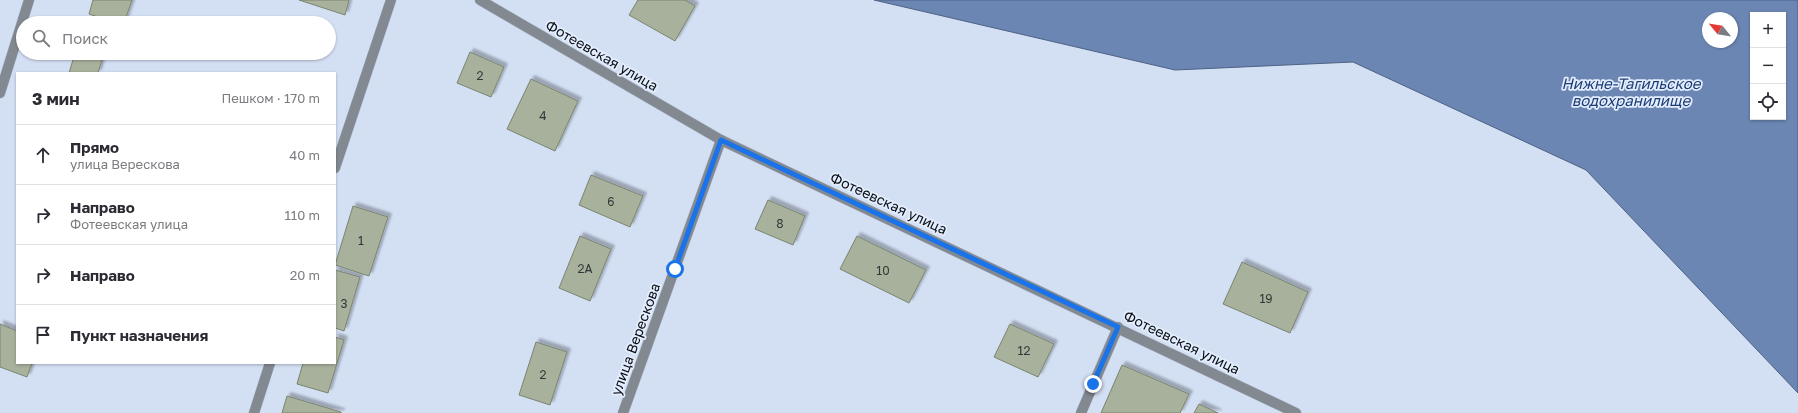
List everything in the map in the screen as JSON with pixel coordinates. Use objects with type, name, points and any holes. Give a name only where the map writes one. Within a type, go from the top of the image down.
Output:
[{"type":"street","points":[[24,16],[29,0]]},
{"type":"street","points":[[336,165],[391,0]]},
{"type":"street","name":"Фотеевская улица","points":[[480,0],[721,140],[1118,327],[1296,413]]},
{"type":"street","points":[[0,93],[16,42]]},
{"type":"street","name":"улица Верескова","points":[[623,413],[721,140]]},
{"type":"street","points":[[1081,413],[1118,327]]},
{"type":"street","points":[[254,413],[270,364]]},
{"type":"water","name":"Нижне-Тагильское водохранилище","points":[[874,0],[1798,0],[1798,393],[1586,170],[1353,62],[1175,70]]},
{"type":"building","points":[[93,0],[132,0],[126,16],[95,16],[89,14]]},
{"type":"building","points":[[299,0],[349,0],[345,15]]},
{"type":"building","points":[[638,0],[685,0],[695,6],[675,41],[629,15]]},
{"type":"building","points":[[470,52],[504,67],[491,97],[457,83]]},
{"type":"building","points":[[73,60],[102,60],[98,72],[69,72]]},
{"type":"building","points":[[531,79],[578,101],[555,151],[507,129]]},
{"type":"building","points":[[591,175],[643,196],[630,227],[579,205]]},
{"type":"building","points":[[768,200],[805,216],[793,245],[755,229]]},
{"type":"building","points":[[353,206],[388,217],[369,276],[336,265]]},
{"type":"building","points":[[580,236],[611,249],[590,301],[559,288]]},
{"type":"building","points":[[857,236],[926,270],[909,303],[840,269]]},
{"type":"building","points":[[1242,262],[1308,292],[1290,333],[1223,304]]},
{"type":"building","points":[[336,270],[360,277],[344,331],[336,328]]},
{"type":"building","points":[[0,324],[16,331],[16,364],[32,364],[27,377],[0,367]]},
{"type":"building","points":[[1010,324],[1054,344],[1038,377],[994,357]]},
{"type":"building","points":[[336,337],[344,340],[328,393],[297,384],[303,364],[336,364]]},
{"type":"building","points":[[536,342],[567,352],[550,405],[519,395]]},
{"type":"building","points":[[1122,365],[1189,394],[1180,413],[1101,413]]},
{"type":"building","points":[[287,396],[341,412],[341,413],[282,413]]},
{"type":"building","points":[[1199,404],[1218,413],[1194,413]]},
{"type":"route","points":[[675,269],[721,140],[1118,327],[1093,384]]}]
